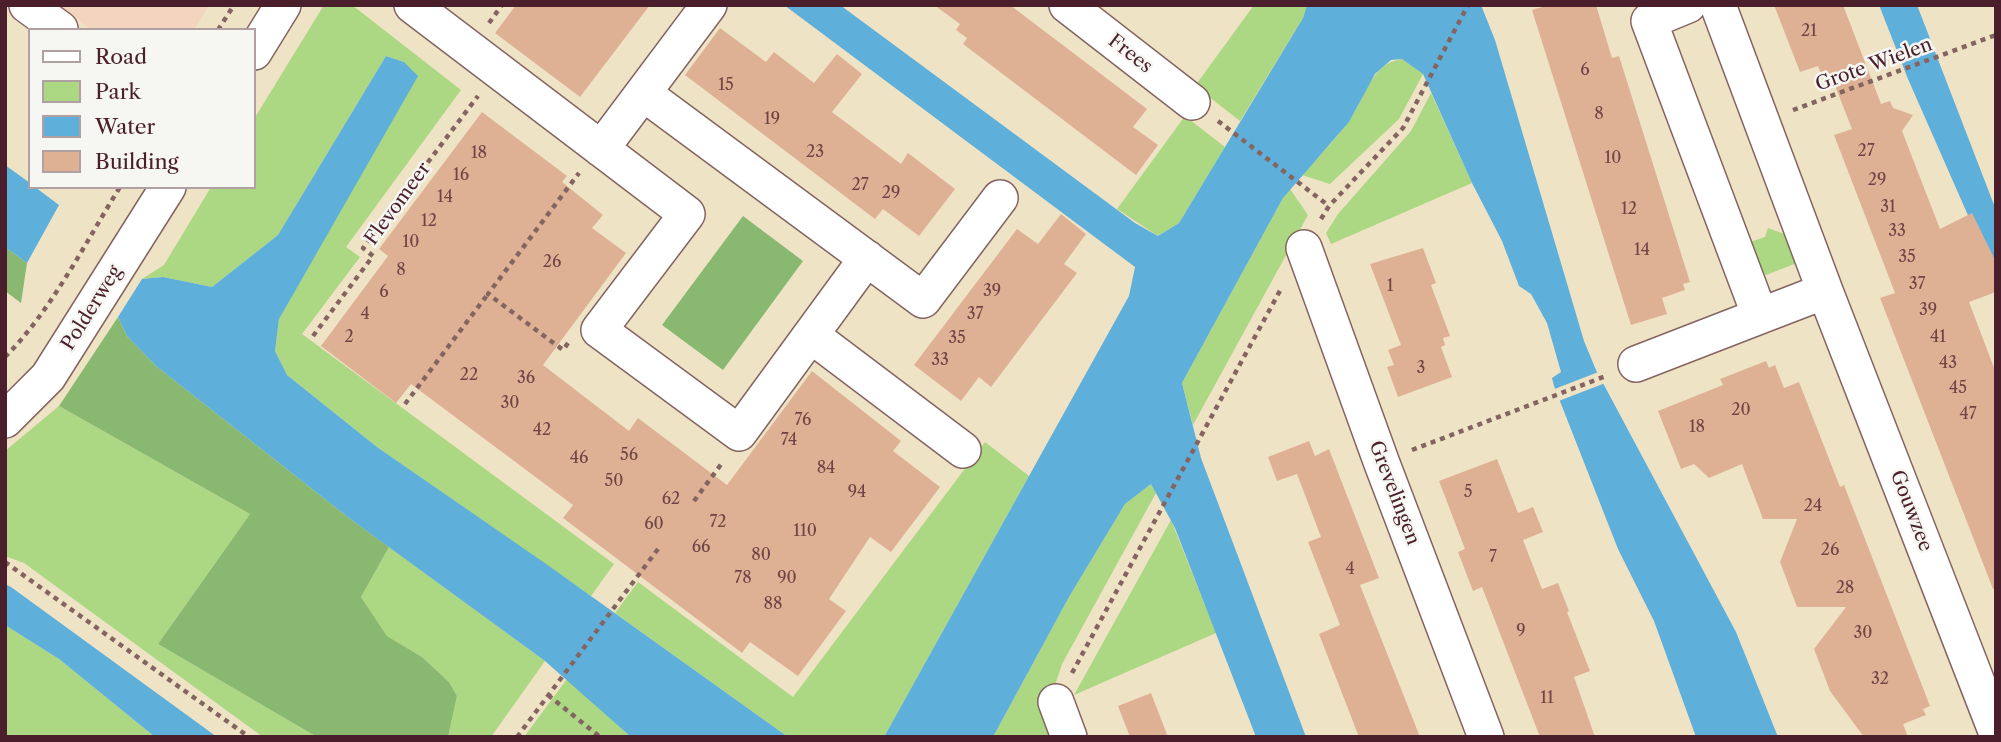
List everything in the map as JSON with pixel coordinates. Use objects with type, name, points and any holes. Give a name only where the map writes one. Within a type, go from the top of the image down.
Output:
[{"type":"street","points":[[27,5],[59,28]]},
{"type":"street","points":[[256,49],[283,5]]},
{"type":"street","points":[[412,5],[687,214],[599,330],[738,433],[867,258]]},
{"type":"street","points":[[600,148],[709,5]]},
{"type":"street","name":"Frees","points":[[1067,5],[1192,102]]},
{"type":"street","points":[[1688,5],[1649,21],[1760,316]]},
{"type":"street","name":"Gouwzee","points":[[1718,5],[1825,291],[1996,731]]},
{"type":"street","points":[[643,93],[923,300],[1000,198]]},
{"type":"street","name":"Polderweg","points":[[5,420],[48,377],[167,189]]},
{"type":"street","name":"Grevelingen","points":[[1304,248],[1381,461],[1486,737]]},
{"type":"street","points":[[1623,369],[1825,291]]},
{"type":"street","points":[[812,336],[964,450]]},
{"type":"street","points":[[1056,702],[1069,737]]},
{"type":"path","points":[[219,28],[234,5]]},
{"type":"path","points":[[1424,87],[1468,5]]},
{"type":"path","name":"Grote Wielen","points":[[1762,121],[1996,35]]},
{"type":"path","name":"Flevomeer","points":[[313,336],[373,256],[363,248],[497,70]]},
{"type":"path","points":[[1229,130],[1329,206]]},
{"type":"path","points":[[405,404],[600,148]]},
{"type":"path","name":"Polderweg","points":[[5,357],[44,310],[119,189]]},
{"type":"path","points":[[488,294],[562,350],[580,326],[599,330]]},
{"type":"path","points":[[1381,461],[1623,369]]},
{"type":"path","points":[[1056,702],[1204,430]]},
{"type":"path","points":[[694,501],[739,440],[738,433]]},
{"type":"path","points":[[517,737],[658,549]]},
{"type":"path","points":[[5,562],[249,737]]},
{"type":"path","points":[[548,695],[600,737]]},
{"type":"shaded area","points":[[58,5],[209,5],[195,28],[88,28]]},
{"type":"green space","points":[[324,5],[352,5],[461,90],[346,247],[360,257],[302,334],[614,564],[591,596],[377,447],[287,375],[275,351],[279,319],[404,62],[386,56],[278,235],[212,287],[163,277],[142,279],[164,265],[210,189],[256,189],[256,116]]},
{"type":"green space","points":[[1254,5],[1307,5],[1303,18],[1240,121],[1195,86]]},
{"type":"green space","points":[[1402,59],[1423,74],[1399,119],[1330,184],[1302,175],[1347,124],[1375,76],[1391,62]]},
{"type":"green space","points":[[1431,93],[1472,183],[1331,244],[1326,233],[1338,214],[1411,131]]},
{"type":"green space","points":[[1185,116],[1225,147],[1179,223],[1158,236],[1117,209]]},
{"type":"green space","points":[[1290,189],[1308,215],[1193,425],[1182,383]]},
{"type":"green space","points":[[743,216],[803,261],[723,370],[662,325]]},
{"type":"green space","points":[[1768,228],[1787,235],[1797,263],[1766,275],[1759,268],[1750,242],[1765,237]]},
{"type":"green space","points":[[5,247],[27,263],[21,303],[5,291]]},
{"type":"green space","points":[[118,317],[127,336],[156,366],[389,547],[361,597],[387,636],[422,657],[449,682],[457,696],[448,737],[317,737],[158,644],[250,514],[59,406]]},
{"type":"green space","points":[[59,406],[250,514],[158,644],[317,737],[263,737],[24,563],[5,556],[5,451]]},
{"type":"green space","points":[[985,442],[1029,476],[884,737],[788,737],[615,613],[638,582],[793,697]]},
{"type":"green space","points":[[1151,484],[1156,493],[1062,664],[1050,701],[1054,737],[993,737],[1069,597],[1125,504]]},
{"type":"green space","points":[[1171,520],[1216,633],[1074,695]]},
{"type":"green space","points":[[389,547],[545,661],[491,737],[448,737],[457,696],[449,682],[422,657],[387,636],[361,597]]},
{"type":"green space","points":[[5,625],[59,659],[155,737],[5,737]]},
{"type":"green space","points":[[567,679],[631,737],[524,737]]},
{"type":"water","points":[[784,5],[840,5],[1135,223],[1158,236],[1179,223],[1303,18],[1307,5],[1481,5],[1495,40],[1584,341],[1596,370],[1736,632],[1778,737],[1696,737],[1654,621],[1618,549],[1554,386],[1552,378],[1561,372],[1547,323],[1531,294],[1519,286],[1502,241],[1472,183],[1423,74],[1402,59],[1391,60],[1375,74],[1349,122],[1283,198],[1182,383],[1201,458],[1306,737],[1256,737],[1175,528],[1151,484],[1125,504],[1069,597],[993,737],[884,737],[1129,296],[1135,267]]},
{"type":"water","points":[[1879,5],[1917,5],[1996,210],[1996,279],[1908,79]]},
{"type":"water","points":[[386,56],[404,62],[418,76],[279,319],[275,351],[287,375],[377,447],[788,737],[631,737],[545,661],[349,518],[156,366],[127,336],[118,317],[142,279],[163,277],[212,287],[278,235]]},
{"type":"water","points":[[5,165],[28,182],[28,189],[38,189],[59,205],[27,263],[5,247]]},
{"type":"water","points":[[5,584],[217,737],[155,737],[59,659],[5,625]]},
{"type":"pier","points":[[1601,371],[1608,382],[1556,402],[1552,390]]},
{"type":"building","points":[[516,5],[650,5],[580,97],[495,33]]},
{"type":"building","points":[[934,5],[1010,5],[1147,109],[1133,127],[1158,145],[1136,175],[963,44],[967,38],[956,30],[960,24]]},
{"type":"building","points":[[1549,5],[1596,5],[1612,58],[1619,56],[1690,282],[1683,284],[1685,290],[1662,298],[1667,314],[1631,325],[1532,10]]},
{"type":"building","points":[[1774,5],[1843,5],[1881,104],[1890,101],[1893,108],[1913,115],[1902,131],[1940,229],[1972,213],[1996,262],[1996,292],[1969,302],[1996,373],[1996,588],[1993,589],[1880,298],[1895,293],[1834,135],[1852,129],[1830,73],[1822,77],[1818,66],[1800,72]]},
{"type":"building","points":[[720,28],[766,62],[774,52],[814,83],[837,54],[862,74],[832,112],[901,164],[908,153],[955,189],[919,236],[883,209],[875,219],[685,75]]},
{"type":"building","points":[[482,112],[567,176],[562,182],[603,215],[592,228],[626,253],[543,365],[629,431],[638,418],[727,485],[812,371],[901,441],[893,451],[940,487],[891,552],[870,537],[829,599],[846,611],[798,676],[750,642],[742,653],[563,518],[573,505],[411,384],[396,403],[321,346],[388,256],[379,249]]},
{"type":"building","points":[[1061,214],[1086,234],[1064,264],[1077,273],[991,387],[979,377],[961,401],[914,365],[1017,229],[1038,244]]},
{"type":"building","points":[[1423,248],[1436,283],[1431,285],[1450,336],[1443,338],[1445,345],[1441,347],[1452,377],[1398,397],[1387,367],[1394,365],[1388,350],[1401,345],[1370,264]]},
{"type":"building","points":[[1766,361],[1769,368],[1775,365],[1784,388],[1799,382],[1840,487],[1844,485],[1930,706],[1923,709],[1926,715],[1903,724],[1908,737],[1864,737],[1830,691],[1814,649],[1846,607],[1797,607],[1780,562],[1797,519],[1763,519],[1742,464],[1709,478],[1694,464],[1681,469],[1658,411],[1723,385],[1720,379]]},
{"type":"building","points":[[1309,441],[1315,456],[1329,449],[1379,578],[1360,585],[1420,737],[1359,737],[1319,634],[1340,625],[1308,542],[1321,537],[1297,474],[1277,481],[1268,457]]},
{"type":"building","points":[[1497,459],[1518,513],[1533,507],[1543,532],[1523,540],[1542,589],[1558,583],[1569,611],[1567,612],[1590,671],[1574,677],[1595,737],[1540,737],[1482,587],[1473,591],[1458,552],[1465,549],[1439,481]]},
{"type":"building","points":[[1151,693],[1168,737],[1130,737],[1118,706]]}]
